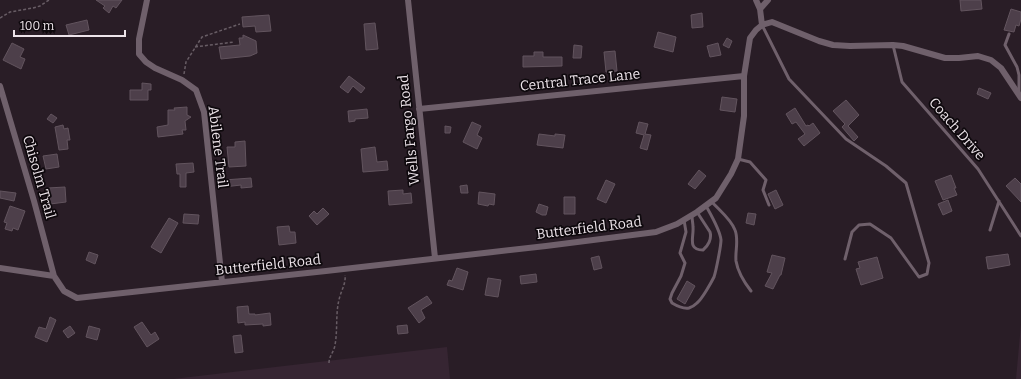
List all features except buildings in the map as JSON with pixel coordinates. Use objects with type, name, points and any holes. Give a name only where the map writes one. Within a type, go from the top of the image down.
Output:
[{"type":"street","name":"Abilene Trail","points":[[148,0],[139,39],[139,54],[146,62],[155,68],[182,80],[196,90],[204,112],[222,282]]},
{"type":"street","name":"Wells Fargo Road","points":[[408,0],[435,258]]},
{"type":"street","points":[[756,0],[760,9],[762,25],[772,22],[818,41],[833,45],[893,45],[903,46],[945,58],[978,56],[990,60],[1001,68],[1020,96]]},
{"type":"street","points":[[760,9],[768,0]]},
{"type":"street","name":"Butterfield Road","points":[[54,276],[64,291],[77,298],[344,269],[656,232],[677,224],[706,206],[716,198],[731,174],[738,159],[744,116],[744,76],[750,38],[762,25]]},
{"type":"street","name":"Central Trace Lane","points":[[419,109],[744,76]]},
{"type":"street","name":"Chisolm Trail","points":[[0,86],[54,276]]},
{"type":"street","points":[[0,268],[54,276]]},
{"type":"lane","points":[[762,25],[789,79],[846,139],[886,166],[906,183],[929,263],[927,274],[919,277],[891,238],[870,224],[858,225],[852,232],[845,259]]},
{"type":"lane","points":[[1009,34],[1005,45],[1019,75],[1020,96]]},
{"type":"lane","name":"Coach Drive","points":[[893,45],[902,82],[978,169],[1021,236]]},
{"type":"lane","points":[[738,159],[750,162],[766,180],[763,190],[769,204]]},
{"type":"lane","points":[[711,201],[725,215],[734,228],[737,237],[736,261],[738,271],[743,281],[752,291]]},
{"type":"lane","points":[[990,230],[999,201]]},
{"type":"lane","points":[[684,220],[686,232],[680,253],[685,263],[681,276],[670,299],[672,303],[677,306],[691,308],[698,303],[714,276],[721,240],[716,225],[706,206]]},
{"type":"lane","points":[[692,216],[692,243],[697,249],[703,250],[711,235],[698,212]]},
{"type":"path","points":[[0,18],[10,12],[40,6],[50,0]]},
{"type":"path","points":[[182,80],[186,62],[202,37],[240,24]]},
{"type":"path","points":[[195,47],[234,42]]},
{"type":"path","points":[[329,363],[335,347],[336,321],[340,296],[345,279],[344,269]]},
{"type":"shaded area","points":[[1021,324],[1021,379],[1016,379]]},
{"type":"shaded area","points":[[447,347],[450,379],[173,379]]}]
